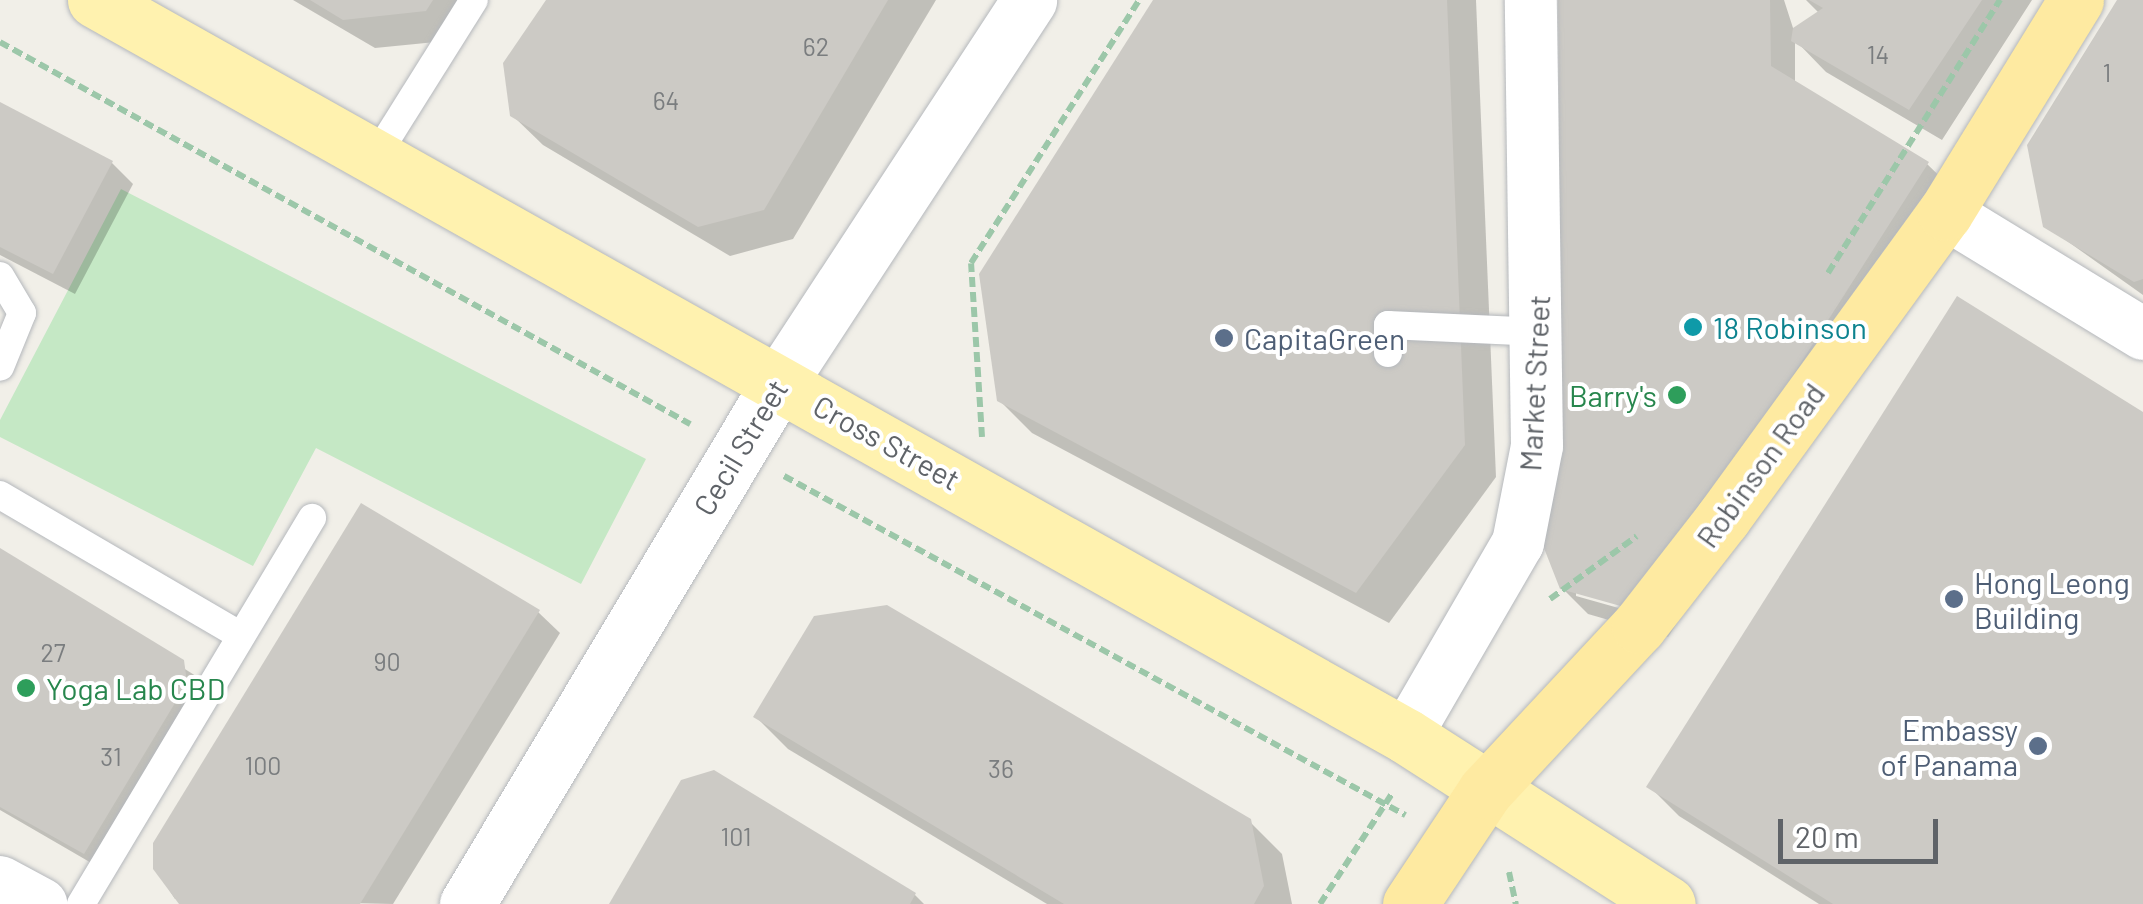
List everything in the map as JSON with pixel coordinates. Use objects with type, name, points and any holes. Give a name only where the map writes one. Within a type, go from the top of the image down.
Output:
[{"type":"highway","name":"Robinson Road","points":[[1410,904],[1485,791],[1639,626],[1945,213],[2076,0]]},
{"type":"main road","name":"Cross Street","points":[[94,0],[780,381],[1414,741],[1485,791],[1668,904]]},
{"type":"main road","name":"Cecil Street","points":[[467,904],[780,381],[1029,0]]},
{"type":"street","name":"Market Street","points":[[1414,741],[1518,542],[1537,446],[1540,332],[1531,0]]},
{"type":"street","points":[[1945,213],[2143,334]]},
{"type":"street","points":[[0,882],[41,904]]},
{"type":"lane","points":[[376,156],[474,0]]},
{"type":"lane","points":[[0,276],[22,313],[0,367]]},
{"type":"lane","points":[[1388,353],[1388,325],[1540,332]]},
{"type":"lane","points":[[0,495],[241,636]]},
{"type":"lane","points":[[81,904],[312,518]]},
{"type":"path","points":[[983,454],[971,263],[1139,0]]},
{"type":"path","points":[[1816,292],[2000,0]]},
{"type":"path","points":[[0,42],[1522,880]]},
{"type":"path","points":[[1560,589],[1646,529]]},
{"type":"path","points":[[1320,904],[1385,804],[1414,741]]},
{"type":"path","points":[[1509,872],[1516,904]]},
{"type":"green space","points":[[121,189],[646,459],[581,584],[316,448],[253,566],[0,437],[0,420]]},
{"type":"building","points":[[310,0],[433,0],[426,11],[343,20]]},
{"type":"building","points":[[546,0],[888,0],[764,210],[698,227],[510,116],[503,63]]},
{"type":"building","name":"CapitaGreen","points":[[1153,0],[1447,0],[1465,445],[1356,593],[997,401],[979,274]]},
{"type":"building","name":"18 Robinson","points":[[1558,0],[1770,0],[1771,66],[1929,162],[1642,612],[1560,589],[1542,543],[1561,402]]},
{"type":"building","points":[[1809,0],[1982,0],[1909,110],[1791,41],[1793,28],[1823,8]]},
{"type":"building","points":[[2117,0],[2143,0],[2143,279],[2134,282],[2043,227],[2027,145]]},
{"type":"building","points":[[0,102],[113,161],[53,274],[0,247]]},
{"type":"building","name":"Hong Leong Building","points":[[1957,296],[2143,412],[2143,904],[1833,904],[1646,787]]},
{"type":"building","points":[[361,503],[540,610],[360,904],[179,904],[153,869],[153,843]]},
{"type":"building","points":[[0,548],[184,660],[187,683],[84,854],[0,807]]},
{"type":"building","points":[[887,605],[1251,819],[1264,886],[1254,904],[1064,904],[753,717],[814,616]]},
{"type":"building","points":[[714,770],[916,893],[910,904],[609,904],[681,780]]},
{"type":"place","name":"18 Robinson","points":[[1693,327]]},
{"type":"place","name":"CapitaGreen","points":[[1224,338]]},
{"type":"place","name":"Barry's","points":[[1677,395]]},
{"type":"place","name":"Hong Leong Building","points":[[1954,599]]},
{"type":"place","name":"Yoga Lab CBD","points":[[26,688]]},
{"type":"place","name":"Embassy of Panama","points":[[2038,746]]}]
